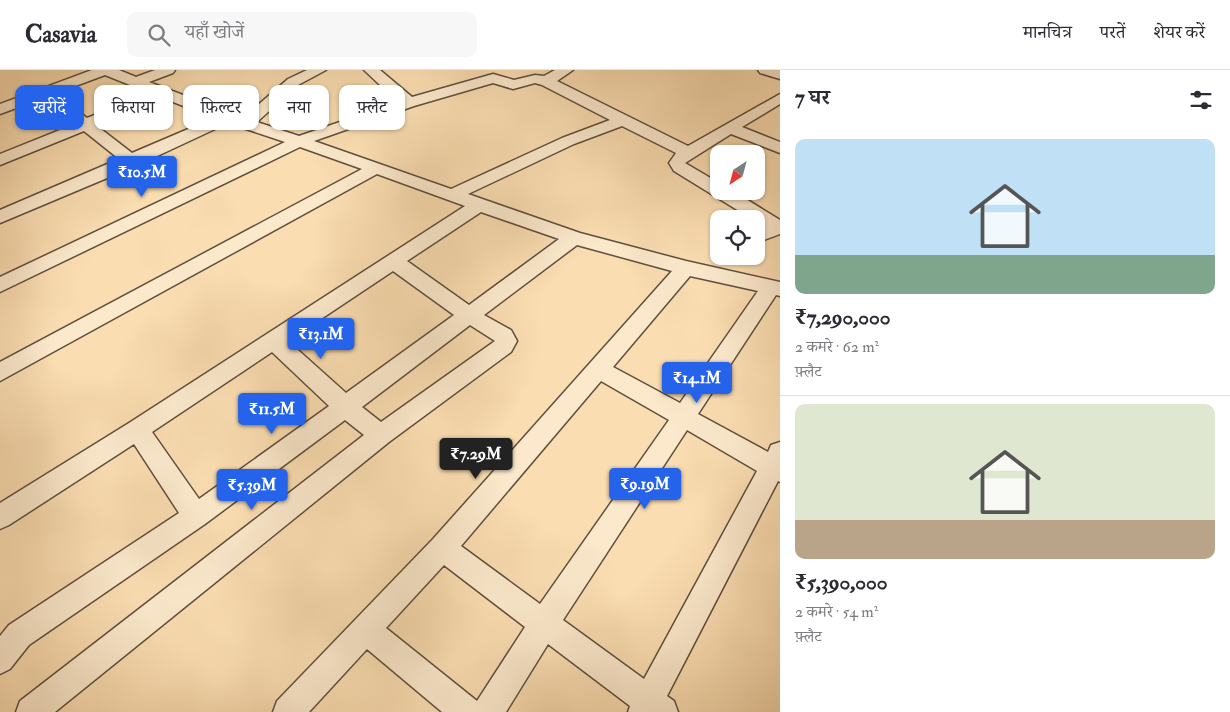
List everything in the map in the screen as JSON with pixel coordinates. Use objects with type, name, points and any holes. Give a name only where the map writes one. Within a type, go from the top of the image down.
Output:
[{"type":"street","points":[[0,109],[106,70],[142,85]]},
{"type":"street","points":[[136,82],[168,70]]},
{"type":"street","points":[[259,112],[293,82],[319,70]]},
{"type":"street","points":[[371,70],[409,103]]},
{"type":"street","points":[[546,81],[566,70]]},
{"type":"street","points":[[765,70],[780,75]]},
{"type":"street","points":[[0,285],[299,141],[409,103],[493,78],[512,85],[536,79],[546,81],[688,153]]},
{"type":"street","points":[[710,185],[680,167],[677,163],[678,159],[780,98]]},
{"type":"street","points":[[452,195],[568,141],[622,120]]},
{"type":"street","points":[[84,125],[132,161]]},
{"type":"street","points":[[259,127],[574,238],[775,288],[683,418],[543,625],[488,712]]},
{"type":"street","points":[[730,128],[780,148]]},
{"type":"street","points":[[0,160],[69,130]]},
{"type":"street","points":[[0,217],[200,130]]},
{"type":"street","points":[[0,372],[376,168]]},
{"type":"street","points":[[734,200],[778,227]]},
{"type":"street","points":[[0,517],[137,430],[479,205]]},
{"type":"street","points":[[765,233],[778,227]]},
{"type":"street","points":[[0,659],[19,635],[196,516],[574,238]]},
{"type":"street","points":[[288,712],[442,548],[597,368],[690,268],[710,260]]},
{"type":"street","points":[[31,712],[381,435],[504,346],[506,341],[504,336],[469,315],[393,261]]},
{"type":"street","points":[[273,340],[344,406],[381,435]]},
{"type":"street","points":[[442,548],[651,709],[777,464],[683,418],[597,368]]},
{"type":"street","points":[[137,430],[196,516]]},
{"type":"street","points":[[366,630],[466,712]]}]
